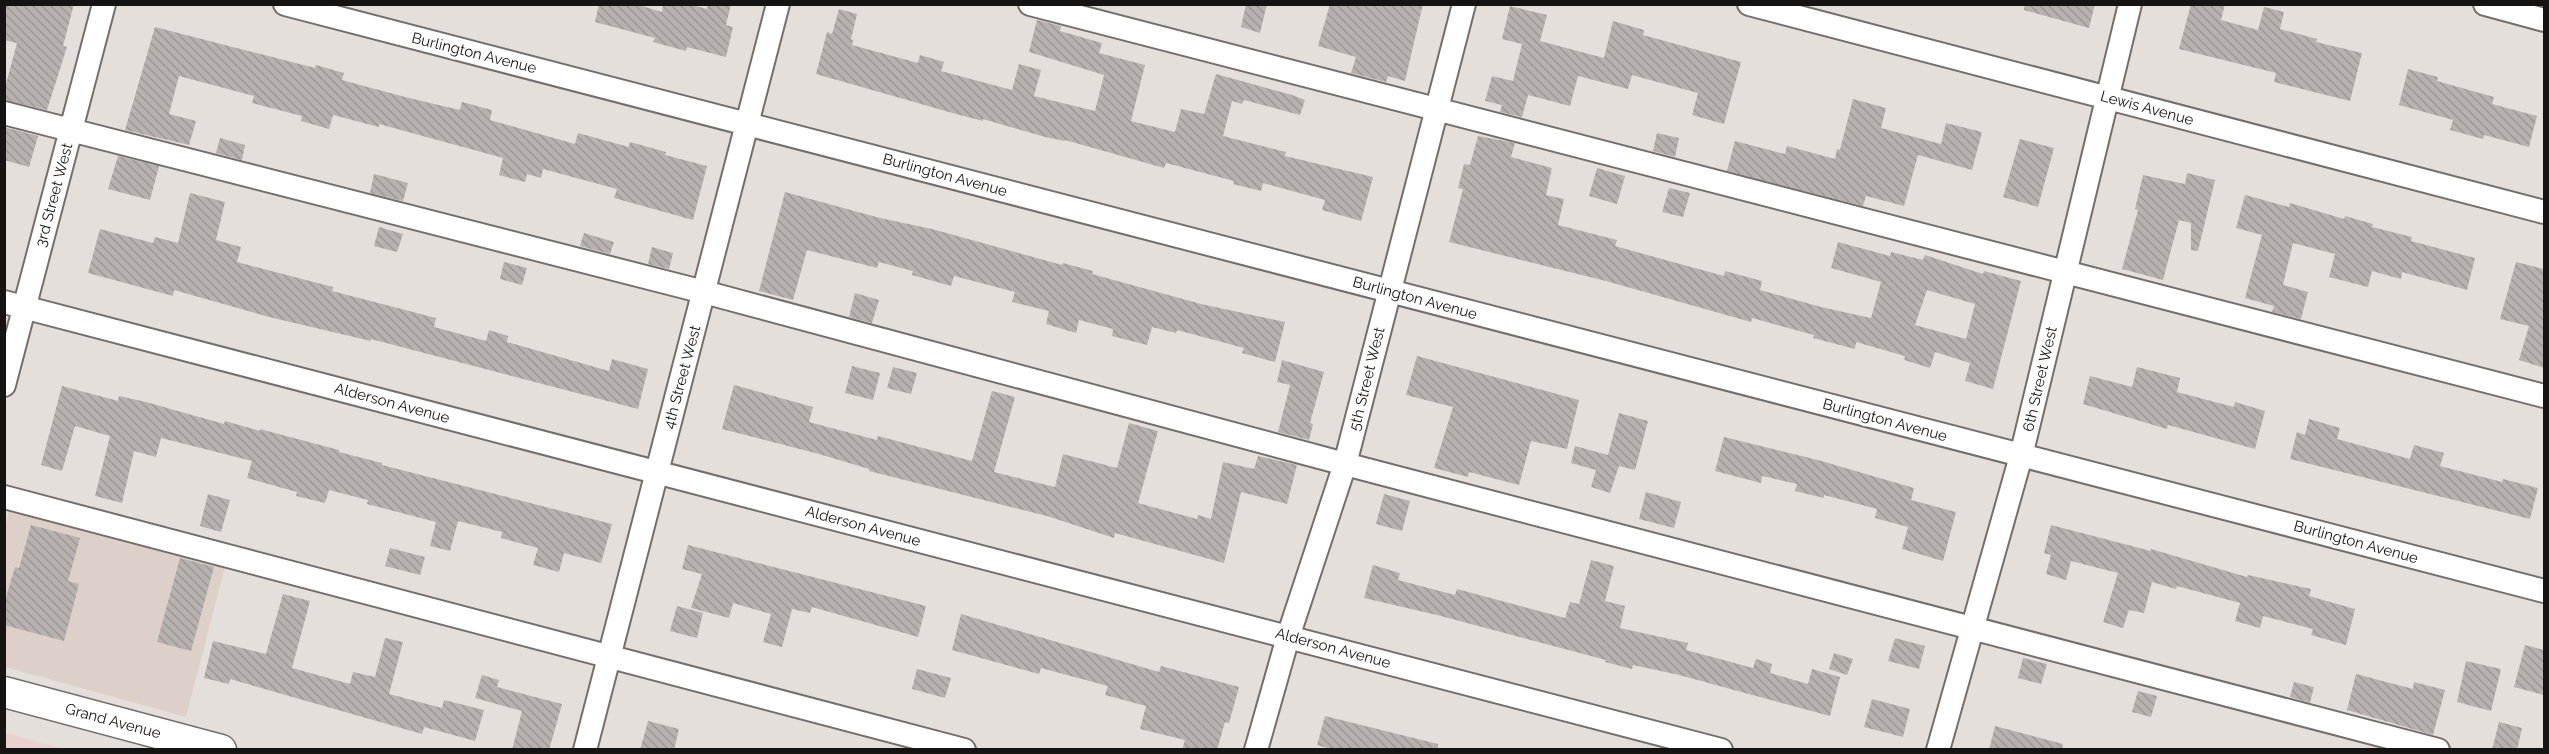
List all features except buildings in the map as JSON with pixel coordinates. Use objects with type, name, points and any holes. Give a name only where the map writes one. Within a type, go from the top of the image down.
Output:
[{"type":"main road","name":"Grand Avenue","points":[[4,692],[221,750]]},
{"type":"street","name":"3rd Street West","points":[[4,385],[15,305],[71,129],[104,4]]},
{"type":"street","name":"Burlington Avenue","points":[[285,4],[2544,591]]},
{"type":"street","name":"4th Street West","points":[[585,750],[778,4]]},
{"type":"street","points":[[1030,4],[2544,396]]},
{"type":"street","name":"5th Street West","points":[[1256,750],[1288,637],[1345,464],[1464,4]]},
{"type":"street","name":"Lewis Avenue","points":[[1749,4],[2544,212]]},
{"type":"street","name":"6th Street West","points":[[1938,750],[2021,456],[2130,4]]},
{"type":"street","points":[[2485,4],[2544,20]]},
{"type":"street","points":[[4,113],[704,292],[1345,464],[2438,750]]},
{"type":"street","name":"Alderson Avenue","points":[[15,305],[1721,750]]},
{"type":"street","points":[[4,497],[964,750]]},
{"type":"shaded area","points":[[12,499],[228,555],[186,717],[5,667],[4,531]]},
{"type":"shaded area","points":[[5,733],[65,749],[5,749]]}]
